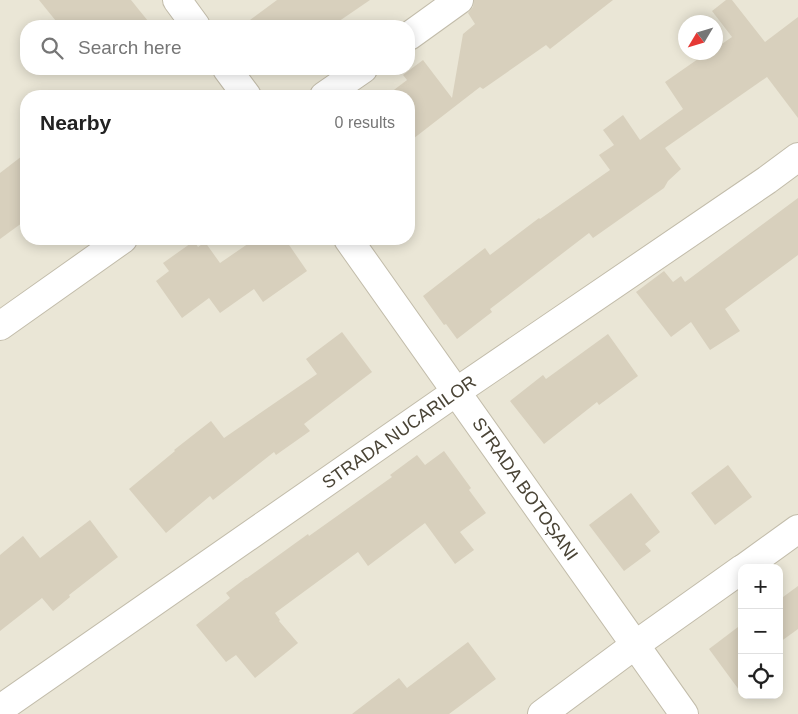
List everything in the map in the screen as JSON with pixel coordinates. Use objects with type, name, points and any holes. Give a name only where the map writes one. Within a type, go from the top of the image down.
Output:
[{"type":"street","points":[[176,0],[191,20]]},
{"type":"street","points":[[415,32],[459,0]]},
{"type":"street","points":[[231,75],[243,90]]},
{"type":"street","points":[[333,90],[354,75]]},
{"type":"street","name":"STRADA NUCARILOR","points":[[0,709],[798,157]]},
{"type":"street","points":[[0,326],[115,245]]},
{"type":"street","name":"STRADA BOTOȘANI","points":[[352,245],[684,714]]},
{"type":"street","points":[[750,564],[798,529]]},
{"type":"street","points":[[542,714],[635,645],[738,573]]},
{"type":"shaded area","points":[[0,0],[798,0],[798,714],[0,714]]},
{"type":"building","points":[[39,0],[131,0],[147,20],[55,20]]},
{"type":"building","points":[[277,0],[370,0],[341,20],[250,20]]},
{"type":"building","points":[[474,0],[613,0],[550,49],[546,45],[483,89],[480,87],[415,137],[415,90],[394,90],[407,80],[403,75],[415,75],[415,66],[423,60],[452,98],[463,34],[475,24],[468,13],[473,7]]},
{"type":"building","points":[[726,0],[732,0],[765,42],[798,17],[798,118],[767,77],[665,148],[681,169],[668,181],[664,188],[593,238],[589,233],[490,309],[492,312],[457,339],[446,324],[444,325],[423,296],[485,248],[490,255],[539,218],[610,170],[599,155],[614,145],[603,130],[623,115],[640,140],[683,109],[665,82],[697,60],[723,60],[723,43],[732,37],[723,25],[723,15],[715,15],[712,11]]},
{"type":"building","points":[[20,158],[20,224],[0,239],[0,173]]},
{"type":"building","points":[[798,198],[798,255],[725,309],[740,331],[710,350],[691,322],[671,337],[636,292],[664,271],[673,282],[681,276],[685,282]]},
{"type":"building","points":[[188,245],[197,245],[198,247],[207,245],[220,263],[246,245],[289,245],[307,271],[263,302],[254,289],[220,313],[209,298],[182,318],[156,281],[169,271],[163,263]]},
{"type":"building","points":[[342,332],[372,372],[304,424],[310,431],[276,455],[274,452],[213,500],[210,496],[166,533],[129,489],[211,421],[224,438],[317,374],[306,359]]},
{"type":"building","points":[[608,334],[638,376],[599,405],[597,402],[544,444],[510,401],[543,375],[546,379]]},
{"type":"building","points":[[444,451],[471,488],[469,490],[486,513],[460,532],[474,550],[455,564],[425,523],[368,566],[358,552],[275,613],[279,621],[298,643],[255,678],[236,655],[226,662],[196,625],[230,598],[226,593],[392,477],[390,475],[417,455],[425,465]]},
{"type":"building","points":[[728,465],[752,497],[715,525],[691,493]]},
{"type":"building","points":[[631,493],[660,532],[645,544],[651,551],[624,571],[589,525]]},
{"type":"building","points":[[90,520],[118,557],[69,595],[70,597],[53,611],[42,598],[0,631],[0,555],[23,536],[40,558]]},
{"type":"building","points":[[798,586],[798,629],[783,640],[783,609],[783,597]]},
{"type":"building","points":[[738,627],[738,689],[709,649]]},
{"type":"building","points":[[468,642],[496,679],[449,714],[352,714],[399,678],[407,688]]}]
